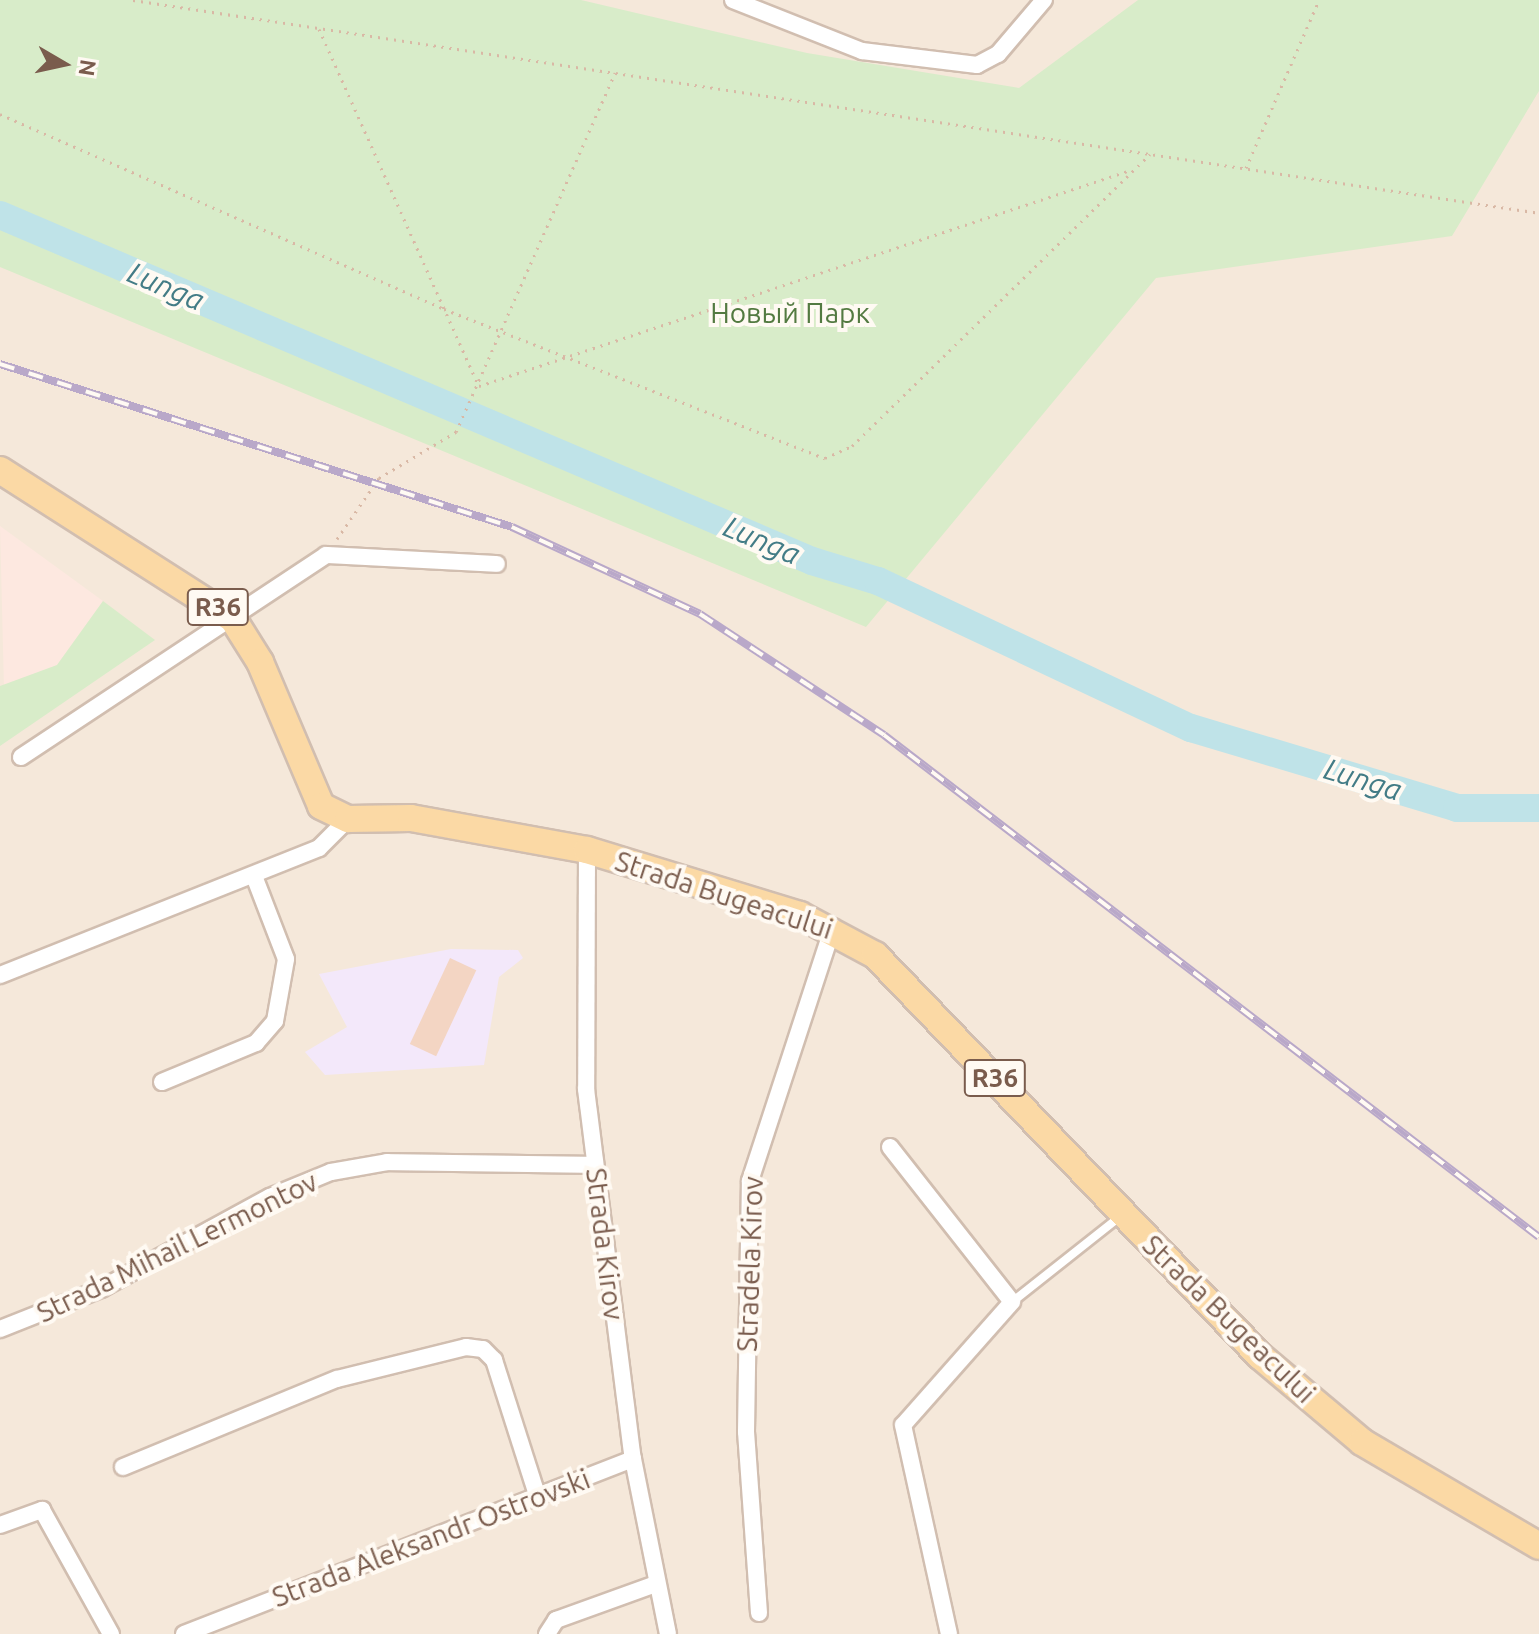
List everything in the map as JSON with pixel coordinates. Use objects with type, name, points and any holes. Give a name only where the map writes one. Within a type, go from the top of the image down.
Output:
[{"type":"main road","name":"R36","points":[[0,470],[233,619],[260,662],[310,790],[321,806],[348,819]]},
{"type":"main road","name":"Strada Bugeacului","points":[[348,819],[411,818],[587,850],[833,927],[902,980],[1260,1356],[1362,1442],[1539,1546]]},
{"type":"street","points":[[733,0],[862,51],[977,65],[998,54],[1044,0]]},
{"type":"street","points":[[21,757],[326,555],[497,564]]},
{"type":"street","points":[[0,975],[319,848],[348,819]]},
{"type":"street","name":"Strada Kirov","points":[[587,850],[582,1006],[594,1165],[633,1459],[668,1634]]},
{"type":"street","points":[[162,1082],[256,1043],[275,1021],[286,959],[254,876]]},
{"type":"street","name":"Stradela Kirov","points":[[759,1613],[746,1432],[750,1181],[833,927]]},
{"type":"street","points":[[890,1147],[1012,1302],[903,1425],[949,1634]]},
{"type":"street","name":"Strada Mihail Lermontov","points":[[0,1329],[101,1289],[201,1232],[331,1172],[387,1162],[594,1165]]},
{"type":"street","points":[[123,1467],[337,1379],[475,1348],[494,1360],[538,1498]]},
{"type":"street","name":"Strada Aleksandr Ostrovski","points":[[184,1634],[633,1459]]},
{"type":"street","points":[[0,1525],[42,1510],[111,1634]]},
{"type":"street","points":[[547,1634],[556,1620],[656,1584]]},
{"type":"lane","points":[[1012,1302],[1122,1214]]},
{"type":"path","points":[[133,0],[1539,213]]},
{"type":"path","points":[[1246,168],[1319,0]]},
{"type":"path","points":[[318,28],[479,386]]},
{"type":"path","points":[[326,555],[379,478],[456,432],[505,332],[615,73]]},
{"type":"path","points":[[0,114],[444,309],[574,357],[825,458],[852,446],[1150,154]]},
{"type":"path","points":[[479,386],[1134,169]]},
{"type":"shaded area","points":[[0,0],[1539,0],[1539,1634],[0,1634]]},
{"type":"shaded area","points":[[0,526],[103,601],[57,665],[4,690]]},
{"type":"shaded area","points":[[451,949],[518,950],[523,958],[499,977],[484,1065],[325,1075],[305,1052],[347,1027],[319,974]]},
{"type":"green space","name":"Новый Парк","points":[[0,0],[581,0],[807,53],[1019,88],[1138,0],[1539,0],[1539,91],[1452,236],[1156,278],[866,627],[0,267]]},
{"type":"green space","points":[[103,601],[155,640],[0,746],[0,686],[57,665]]},
{"type":"building","points":[[450,958],[476,970],[436,1056],[410,1044]]},
{"type":"waterway","name":"Lunga","points":[[0,215],[812,561],[878,581],[1191,728],[1457,808],[1539,808]]},
{"type":"railway","points":[[0,364],[512,527],[700,614],[884,735],[1539,1237]]}]
